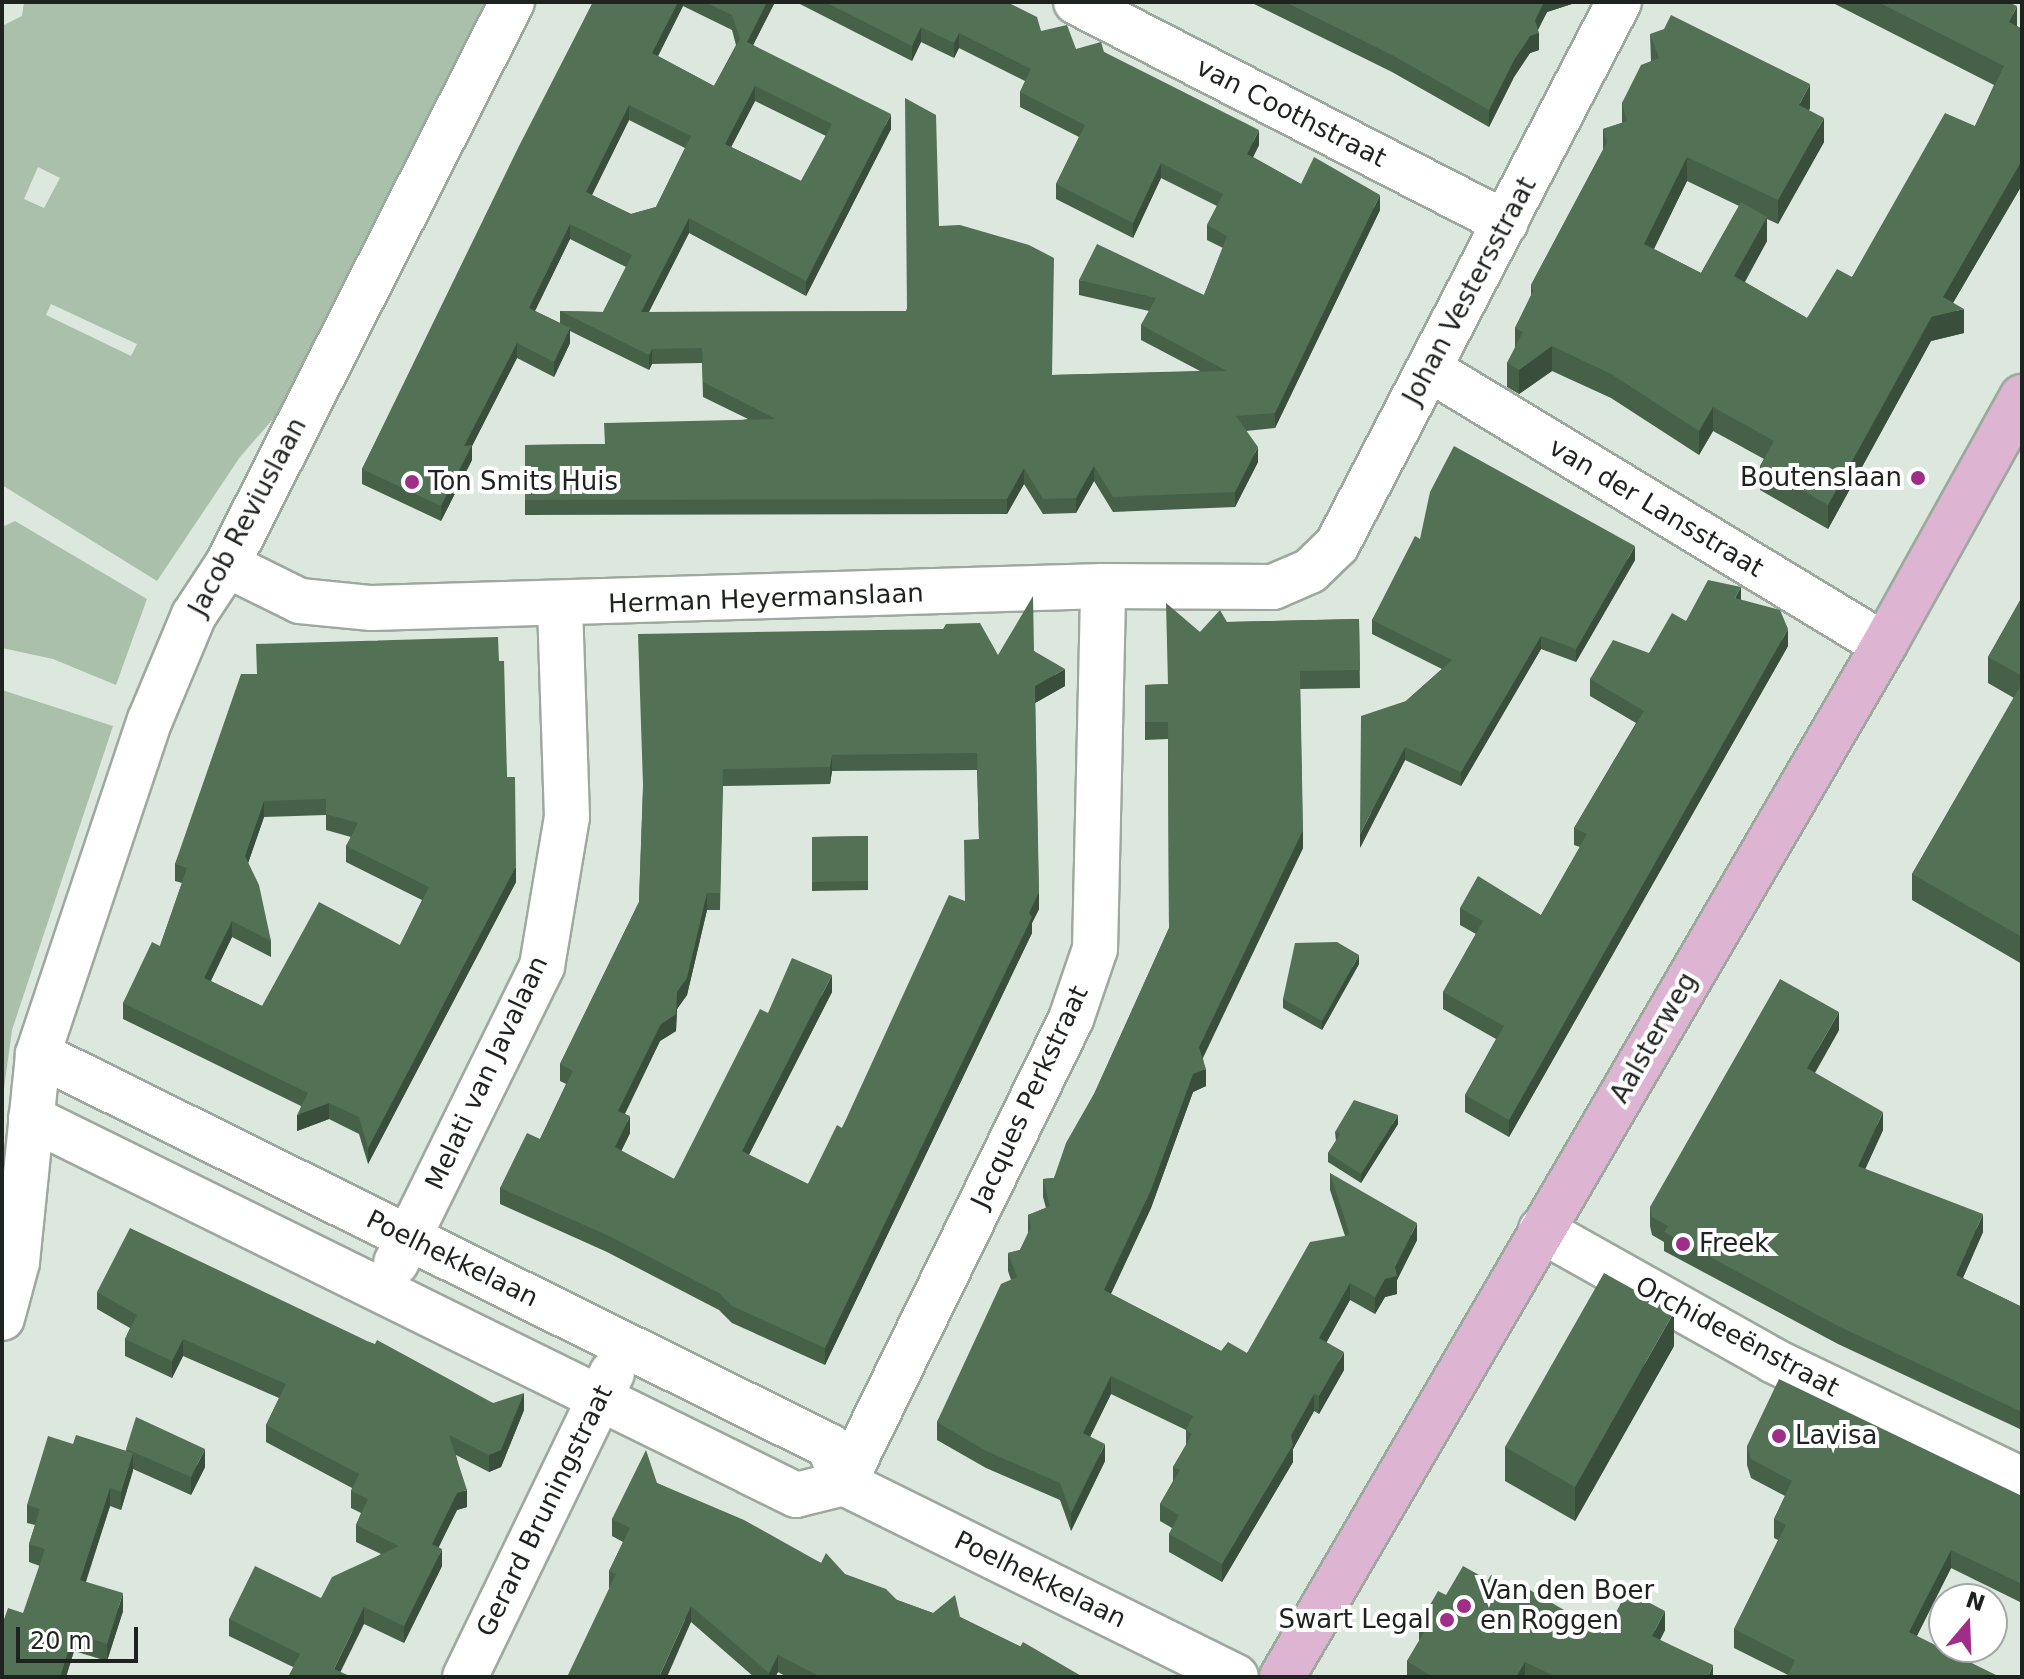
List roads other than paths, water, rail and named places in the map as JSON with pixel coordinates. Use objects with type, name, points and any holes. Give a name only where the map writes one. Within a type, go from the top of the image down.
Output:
[{"type":"main road","name":"Aalsterweg","points":[[1282,1677],[1884,645],[2022,397]]},
{"type":"street","name":"Jacob Reviuslaan","points":[[2,1318],[17,1262],[38,1054],[150,720],[194,615],[227,565],[512,2]]},
{"type":"street","name":"van Coothstraat","points":[[1076,2],[1506,223]]},
{"type":"street","name":"Johan Vestersstraat","points":[[1310,571],[1337,545],[1619,2]]},
{"type":"street","name":"van der Lansstraat","points":[[1429,369],[1884,645]]},
{"type":"street","name":"Herman Heyermanslaan","points":[[227,565],[300,601],[372,608],[560,606],[1103,586],[1273,587],[1310,571]]},
{"type":"street","name":"Jacques Perkstraat","points":[[844,1483],[1071,1019],[1095,949],[1103,586]]},
{"type":"street","name":"Melati van Javalaan","points":[[382,1291],[542,966],[567,817],[560,606]]},
{"type":"street","name":"Poelhekkelaan","points":[[38,1054],[829,1446],[844,1483],[1236,1677]]},
{"type":"street","points":[[31,1118],[796,1495],[844,1483]]},
{"type":"street","name":"Orchideeënstraat","points":[[1541,1230],[1774,1361],[2022,1480]]},
{"type":"street","name":"Gerard Bruningstraat","points":[[465,1677],[626,1345]]},
{"type":"place","name":"Boutenslaan","points":[[1918,478]]},
{"type":"place","name":"Ton Smits Huis","points":[[412,482]]},
{"type":"place","name":"Freek","points":[[1683,1244]]},
{"type":"place","name":"Lavisa","points":[[1779,1436]]},
{"type":"place","name":"Van den Boer en Roggen","points":[[1464,1606]]},
{"type":"place","name":"Swart Legal","points":[[1447,1620]]}]
